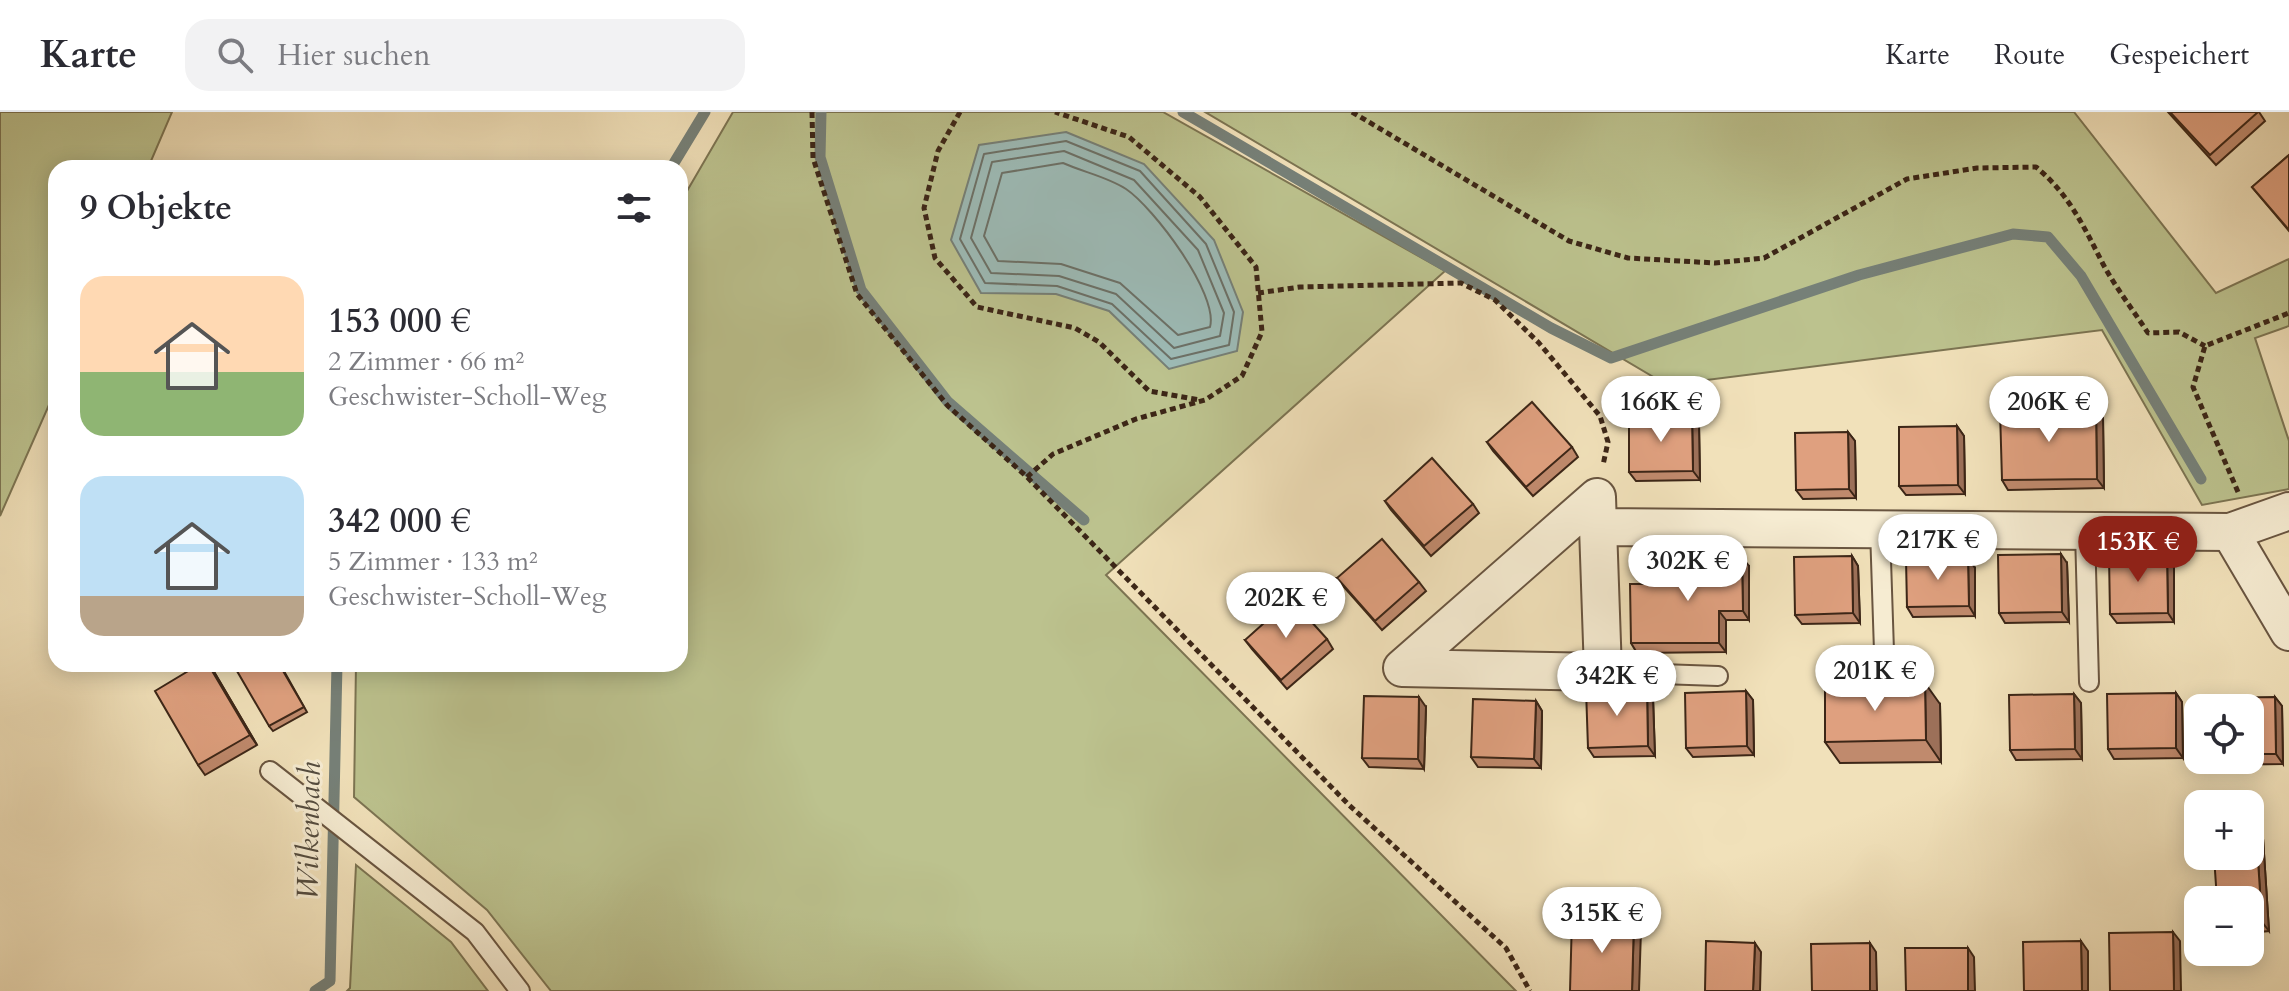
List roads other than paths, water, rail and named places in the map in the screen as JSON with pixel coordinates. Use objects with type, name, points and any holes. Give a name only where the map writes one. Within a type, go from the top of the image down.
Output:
[{"type":"street","points":[[1598,512],[1603,672],[1402,668],[1598,512],[1880,529],[2085,531],[2240,527],[2289,511]]},
{"type":"street","points":[[2240,527],[2289,632]]},
{"type":"lane","points":[[1880,529],[1885,682]]},
{"type":"lane","points":[[2085,531],[2089,682]]},
{"type":"lane","points":[[1603,672],[1718,676]]},
{"type":"lane","points":[[270,771],[475,932],[520,991]]},
{"type":"water","points":[[1066,132],[1144,164],[1214,240],[1243,312],[1237,351],[1169,369],[1109,311],[1056,294],[981,293],[951,240],[979,145]]},
{"type":"waterway","name":"Wilkenbach","points":[[676,160],[705,112]]},
{"type":"waterway","points":[[821,112],[820,157],[861,290],[948,402],[1084,520]]},
{"type":"waterway","points":[[1183,112],[1551,328],[1611,358],[1859,275],[2013,234],[2048,237],[2081,276],[2201,479]]},
{"type":"waterway","name":"Wilkenbach","points":[[315,991],[330,981],[337,672]]}]
